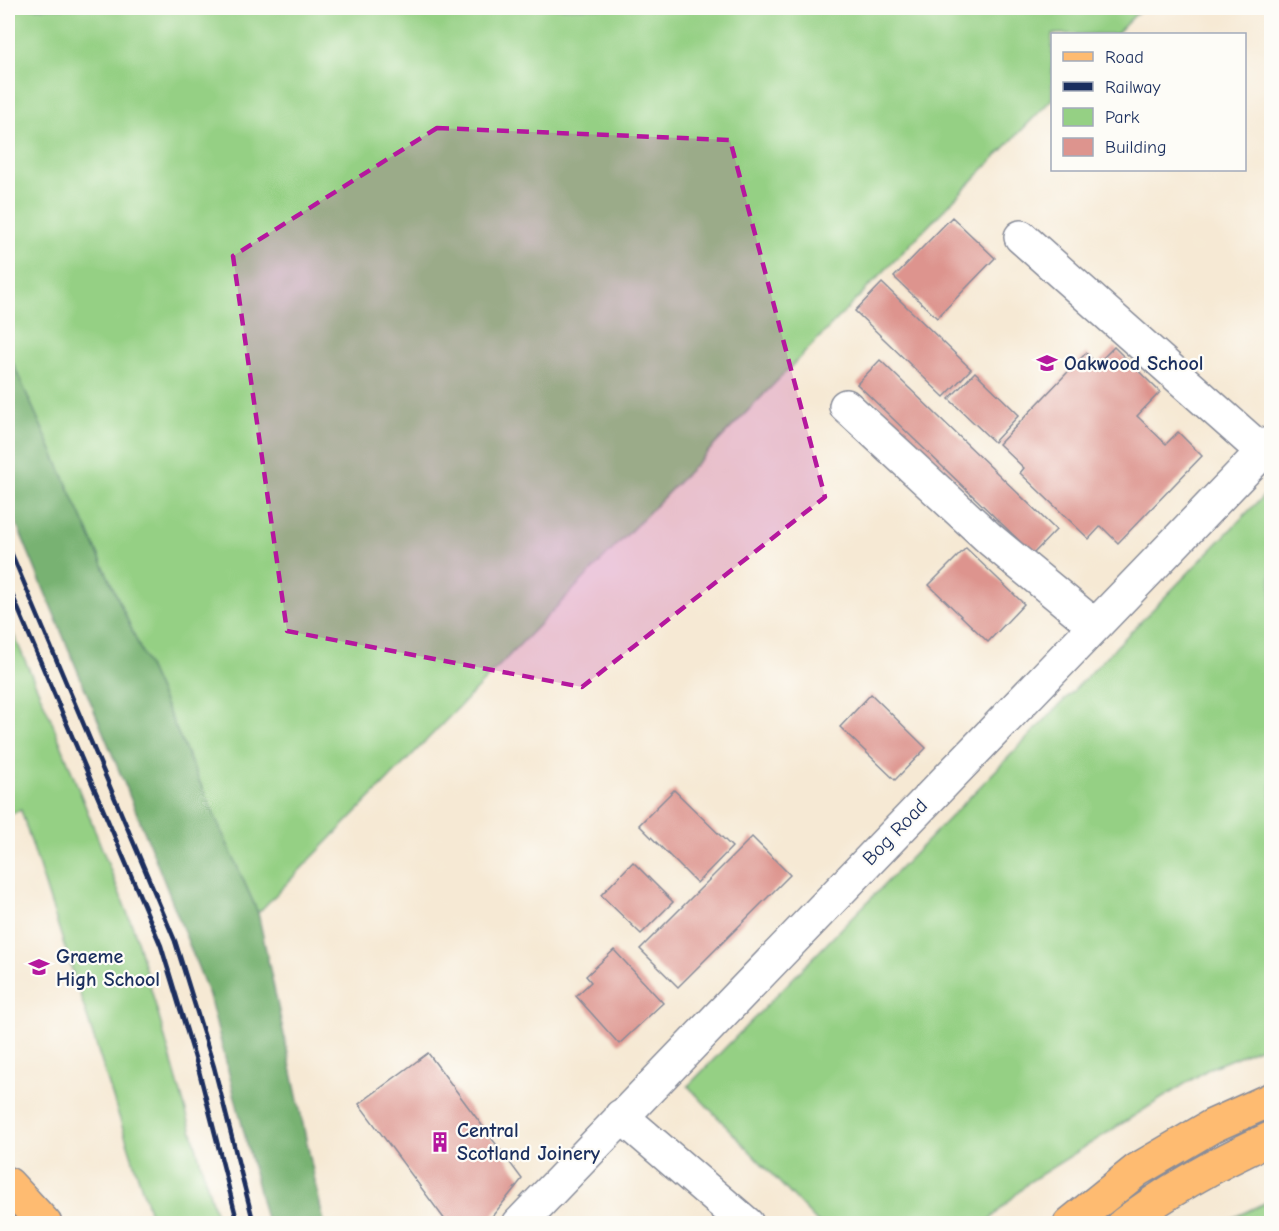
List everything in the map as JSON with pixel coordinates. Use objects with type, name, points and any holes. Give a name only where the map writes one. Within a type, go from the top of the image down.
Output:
[{"type":"main road","points":[[1070,1224],[1137,1170],[1212,1126],[1272,1099]]},
{"type":"main road","points":[[1124,1224],[1156,1199],[1227,1158],[1272,1138]]},
{"type":"main road","points":[[8,1184],[28,1211]]},
{"type":"street","points":[[1021,237],[1267,446]]},
{"type":"street","points":[[846,406],[991,540],[1094,625]]},
{"type":"street","name":"Bog Road","points":[[519,1224],[1267,446]]},
{"type":"street","points":[[621,1116],[747,1224]]},
{"type":"highlighted area","points":[[437,128],[730,140],[825,497],[582,687],[287,631],[233,256]]},
{"type":"green space","points":[[8,8],[1142,8],[1117,33],[1051,33],[1051,100],[258,913],[8,352]]},
{"type":"green space","points":[[8,352],[258,913],[324,1223],[267,1223],[209,995],[147,838],[8,503]]},
{"type":"green space","points":[[1271,488],[1271,1043],[1210,1068],[1029,1182],[986,1223],[818,1223],[688,1086]]},
{"type":"green space","points":[[8,622],[51,719],[134,930],[218,1223],[153,1223],[21,810],[8,815]]},
{"type":"green space","points":[[1271,1200],[1271,1223],[1222,1223]]},
{"type":"building","points":[[952,217],[995,258],[937,318],[894,277]]},
{"type":"building","points":[[882,283],[971,369],[944,397],[855,311]]},
{"type":"building","points":[[1114,347],[1160,392],[1137,416],[1166,444],[1178,432],[1202,456],[1118,543],[1101,526],[1089,539],[1020,473],[1024,468],[999,444],[1086,353],[1097,364]]},
{"type":"building","points":[[880,360],[1056,530],[1033,554],[857,384]]},
{"type":"building","points":[[975,372],[1019,415],[994,442],[949,399]]},
{"type":"building","points":[[966,548],[1024,604],[988,642],[929,585]]},
{"type":"building","points":[[871,694],[926,748],[895,780],[840,727]]},
{"type":"building","points":[[674,790],[732,847],[697,883],[639,825]]},
{"type":"building","points":[[752,837],[790,875],[678,987],[640,949]]},
{"type":"building","points":[[633,862],[673,902],[641,934],[601,895]]},
{"type":"building","points":[[614,950],[663,1003],[619,1044],[576,996],[591,982],[586,976]]},
{"type":"building","name":"Central Scotland Joinery","points":[[428,1053],[522,1179],[486,1224],[448,1224],[359,1104]]},
{"type":"railway","points":[[8,545],[175,941],[214,1067],[254,1224]]},
{"type":"railway","points":[[8,585],[161,946],[199,1071],[238,1224]]},
{"type":"place","name":"Oakwood School","points":[[1047,363]]},
{"type":"place","name":"Graeme High School","points":[[39,967]]},
{"type":"place","name":"Central Scotland Joinery","points":[[440,1142]]}]
